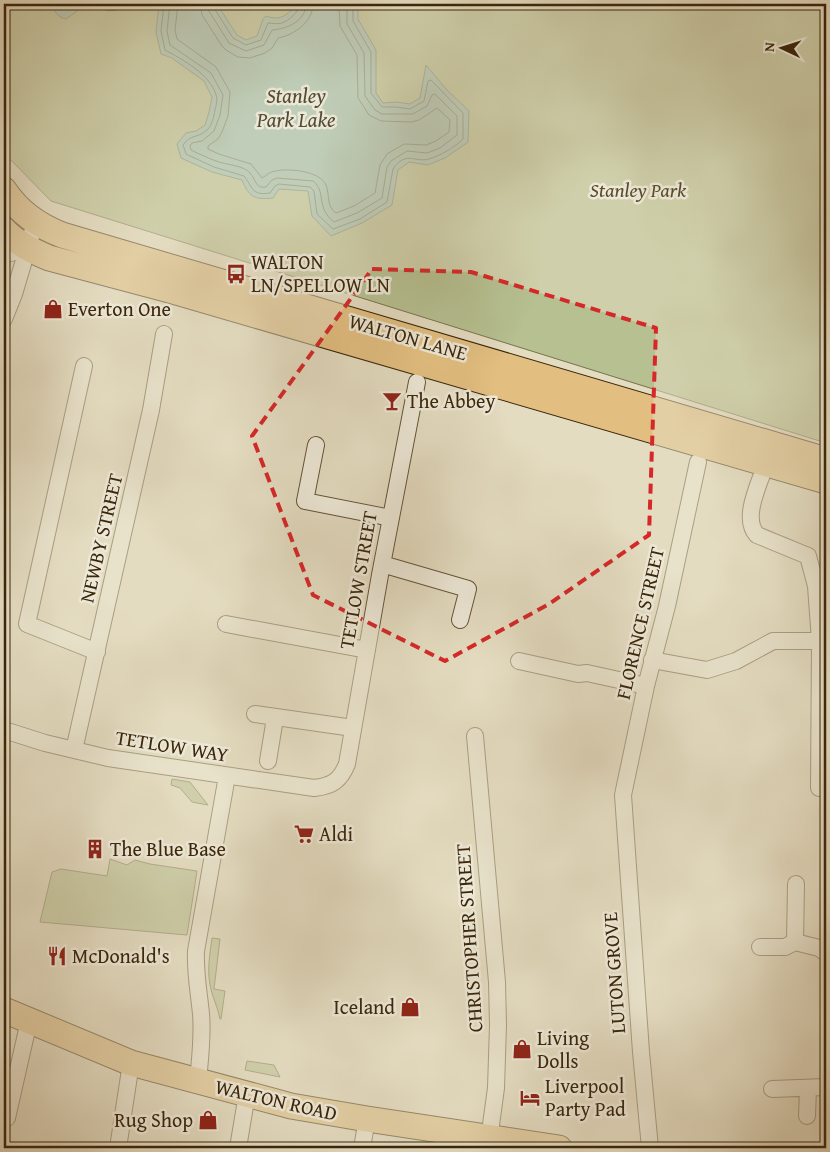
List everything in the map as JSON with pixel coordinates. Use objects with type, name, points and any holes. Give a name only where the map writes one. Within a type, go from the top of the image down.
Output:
[{"type":"highway","name":"WALTON LANE","points":[[4,190],[17,207],[34,223],[62,236],[826,460]]},
{"type":"highway","name":"WALTON LANE","points":[[4,238],[48,258],[173,291],[826,482]]},
{"type":"highway","name":"WALTON ROAD","points":[[4,1010],[131,1063],[291,1106],[489,1143],[559,1148]]},
{"type":"street","points":[[4,238],[34,223]]},
{"type":"street","points":[[4,319],[14,294],[34,223]]},
{"type":"street","name":"NEWBY STREET","points":[[74,750],[152,410],[164,334]]},
{"type":"street","points":[[84,366],[27,624],[97,652]]},
{"type":"street","name":"TETLOW STREET","points":[[335,782],[342,775],[347,764],[390,518],[417,382]]},
{"type":"street","points":[[316,445],[305,501],[390,518]]},
{"type":"street","name":"FLORENCE STREET","points":[[623,794],[698,462]]},
{"type":"street","points":[[766,463],[750,514],[750,524],[757,535],[808,556],[816,586],[820,641],[819,788]]},
{"type":"street","points":[[382,564],[468,589],[460,620]]},
{"type":"street","points":[[226,624],[367,650]]},
{"type":"street","points":[[652,660],[707,670],[736,661],[773,641],[820,641]]},
{"type":"street","points":[[519,661],[646,686]]},
{"type":"street","points":[[255,714],[353,728]]},
{"type":"street","points":[[268,760],[275,718]]},
{"type":"street","name":"TETLOW WAY","points":[[4,730],[108,758],[314,788],[327,787],[335,782]]},
{"type":"street","name":"CHRISTOPHER STREET","points":[[475,736],[497,982],[496,1088],[489,1143]]},
{"type":"street","points":[[198,1081],[201,1016],[195,968],[196,951],[226,776]]},
{"type":"street","name":"LUTON GROVE","points":[[623,794],[641,1052],[650,1148]]},
{"type":"street","points":[[795,942],[796,884]]},
{"type":"street","points":[[760,947],[785,947],[795,942],[819,948],[826,953]]},
{"type":"street","points":[[7,1118],[8,1092],[29,1021]]},
{"type":"street","points":[[118,1148],[131,1063]]},
{"type":"street","points":[[772,1089],[826,1087]]},
{"type":"street","points":[[807,1116],[808,1089]]},
{"type":"street","points":[[238,1148],[247,1094]]},
{"type":"street","points":[[362,1148],[367,1119]]},
{"type":"highlighted area","points":[[372,269],[471,272],[656,328],[649,535],[549,604],[445,661],[313,595],[252,436]]},
{"type":"green space","name":"Stanley Park","points":[[4,4],[826,4],[826,443],[51,201],[6,155],[4,141]]},
{"type":"green space","points":[[172,779],[190,782],[208,805],[192,802],[180,788],[171,785]]},
{"type":"green space","points":[[110,859],[127,865],[135,860],[197,871],[187,935],[40,922],[52,872],[61,869],[107,876]]},
{"type":"green space","points":[[212,938],[220,939],[214,989],[225,991],[221,1019],[209,979]]},
{"type":"green space","points":[[247,1061],[274,1065],[280,1077],[245,1070]]},
{"type":"water","points":[[52,4],[120,4],[117,10],[108,11],[95,6],[84,6],[66,19],[57,14]]},
{"type":"water","name":"Stanley Park Lake","points":[[159,4],[217,4],[237,35],[246,40],[257,36],[263,19],[266,16],[282,17],[295,7],[295,4],[358,4],[358,19],[376,50],[376,93],[383,103],[410,104],[420,98],[426,65],[447,90],[469,111],[468,142],[445,158],[428,165],[409,162],[398,170],[392,205],[362,223],[331,236],[312,216],[308,191],[279,189],[273,198],[257,198],[250,194],[242,180],[212,172],[181,158],[177,144],[186,133],[196,131],[205,125],[212,97],[204,81],[172,58],[161,54],[156,32]]},
{"type":"place","name":"WALTON LN/SPELLOW LN","points":[[236,274]]},
{"type":"place","name":"Everton One","points":[[53,309]]},
{"type":"place","name":"The Abbey","points":[[392,401]]},
{"type":"place","name":"Aldi","points":[[304,834]]},
{"type":"place","name":"The Blue Base","points":[[95,849]]},
{"type":"place","name":"McDonald's","points":[[57,956]]},
{"type":"place","name":"Iceland","points":[[410,1007]]},
{"type":"place","name":"Living Dolls","points":[[522,1049]]},
{"type":"place","name":"Liverpool Party Pad","points":[[530,1098]]},
{"type":"place","name":"Rug Shop","points":[[208,1120]]}]
